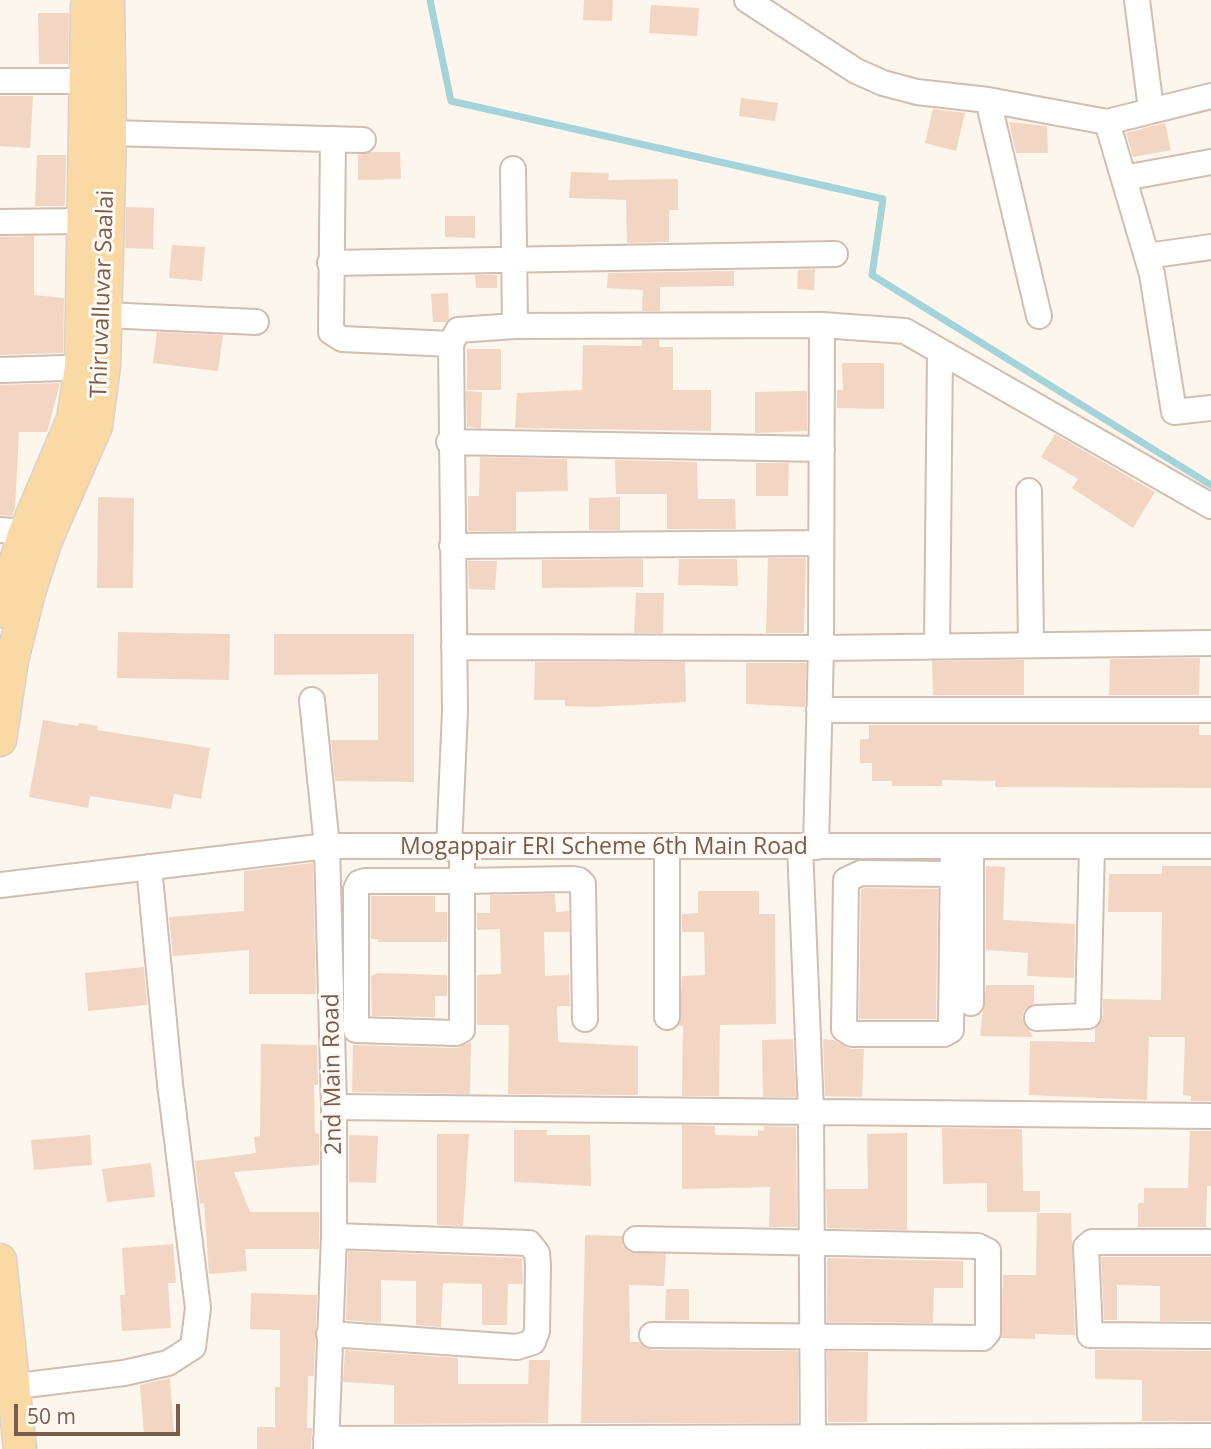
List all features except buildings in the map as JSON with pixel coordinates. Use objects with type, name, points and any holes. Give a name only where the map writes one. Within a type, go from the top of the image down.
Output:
[{"type":"main road","name":"Thiruvalluvar Saalai","points":[[0,740],[12,660],[29,592],[46,540],[96,426],[83,221],[87,0]]},
{"type":"main road","name":"Thiruvalluvar Saalai","points":[[0,611],[12,531],[73,419],[93,367],[105,315],[110,133],[108,0]]},
{"type":"main road","points":[[0,1260],[6,1387],[20,1449]]},
{"type":"street","points":[[747,0],[856,71],[883,83],[917,92],[988,100],[1107,122],[1211,96]]},
{"type":"street","points":[[1137,0],[1151,109]]},
{"type":"street","points":[[0,80],[86,81]]},
{"type":"street","points":[[988,100],[1039,316]]},
{"type":"street","points":[[1107,122],[1147,256],[1174,412],[1211,408]]},
{"type":"street","points":[[110,133],[363,140]]},
{"type":"street","points":[[333,139],[330,327],[335,336],[451,344]]},
{"type":"street","points":[[1124,178],[1211,162]]},
{"type":"street","points":[[513,169],[515,326]]},
{"type":"street","points":[[0,222],[83,221]]},
{"type":"street","points":[[1147,256],[1211,247]]},
{"type":"street","points":[[330,262],[514,262],[835,254]]},
{"type":"street","points":[[105,315],[256,322]]},
{"type":"street","points":[[813,1443],[808,847],[821,648],[821,325]]},
{"type":"street","points":[[585,1019],[583,884],[572,879],[462,881],[359,883],[356,903],[356,1030],[456,1033],[462,1030],[462,881],[456,848],[449,442],[451,344],[458,330],[515,326],[821,325],[905,331],[1211,506]]},
{"type":"street","points":[[937,646],[940,351]]},
{"type":"street","points":[[0,370],[93,367]]},
{"type":"street","points":[[449,442],[821,449]]},
{"type":"street","points":[[1029,491],[1031,645]]},
{"type":"street","points":[[452,546],[821,543]]},
{"type":"street","points":[[454,648],[821,648],[1211,642]]},
{"type":"street","name":"2nd Main Road","points":[[312,700],[327,846],[334,1107],[334,1237],[326,1444]]},
{"type":"street","points":[[819,710],[1211,710]]},
{"type":"street","name":"Mogappair ERI Scheme 6th Main Road","points":[[0,885],[327,846],[1211,846]]},
{"type":"street","points":[[952,874],[860,873],[846,880],[844,1029],[852,1034],[944,1034],[951,1030],[952,874],[962,847]]},
{"type":"street","points":[[962,847],[971,1003]]},
{"type":"street","points":[[1037,1018],[1088,1016],[1092,847]]},
{"type":"street","points":[[667,848],[667,1017]]},
{"type":"street","points":[[6,1387],[124,1373],[168,1363],[193,1347],[198,1308],[170,1084],[149,867]]},
{"type":"street","points":[[334,1107],[1211,1116]]},
{"type":"street","points":[[330,1334],[517,1347],[533,1342],[537,1331],[537,1253],[529,1243],[334,1237]]},
{"type":"street","points":[[636,1239],[978,1246],[988,1251],[988,1332],[983,1338],[652,1335]]},
{"type":"street","points":[[1211,1242],[1091,1242],[1086,1247],[1090,1335],[1211,1336]]},
{"type":"street","points":[[326,1444],[813,1443],[1211,1436]]},
{"type":"waterway","points":[[430,0],[451,101],[883,199],[872,275],[1211,485]]}]
